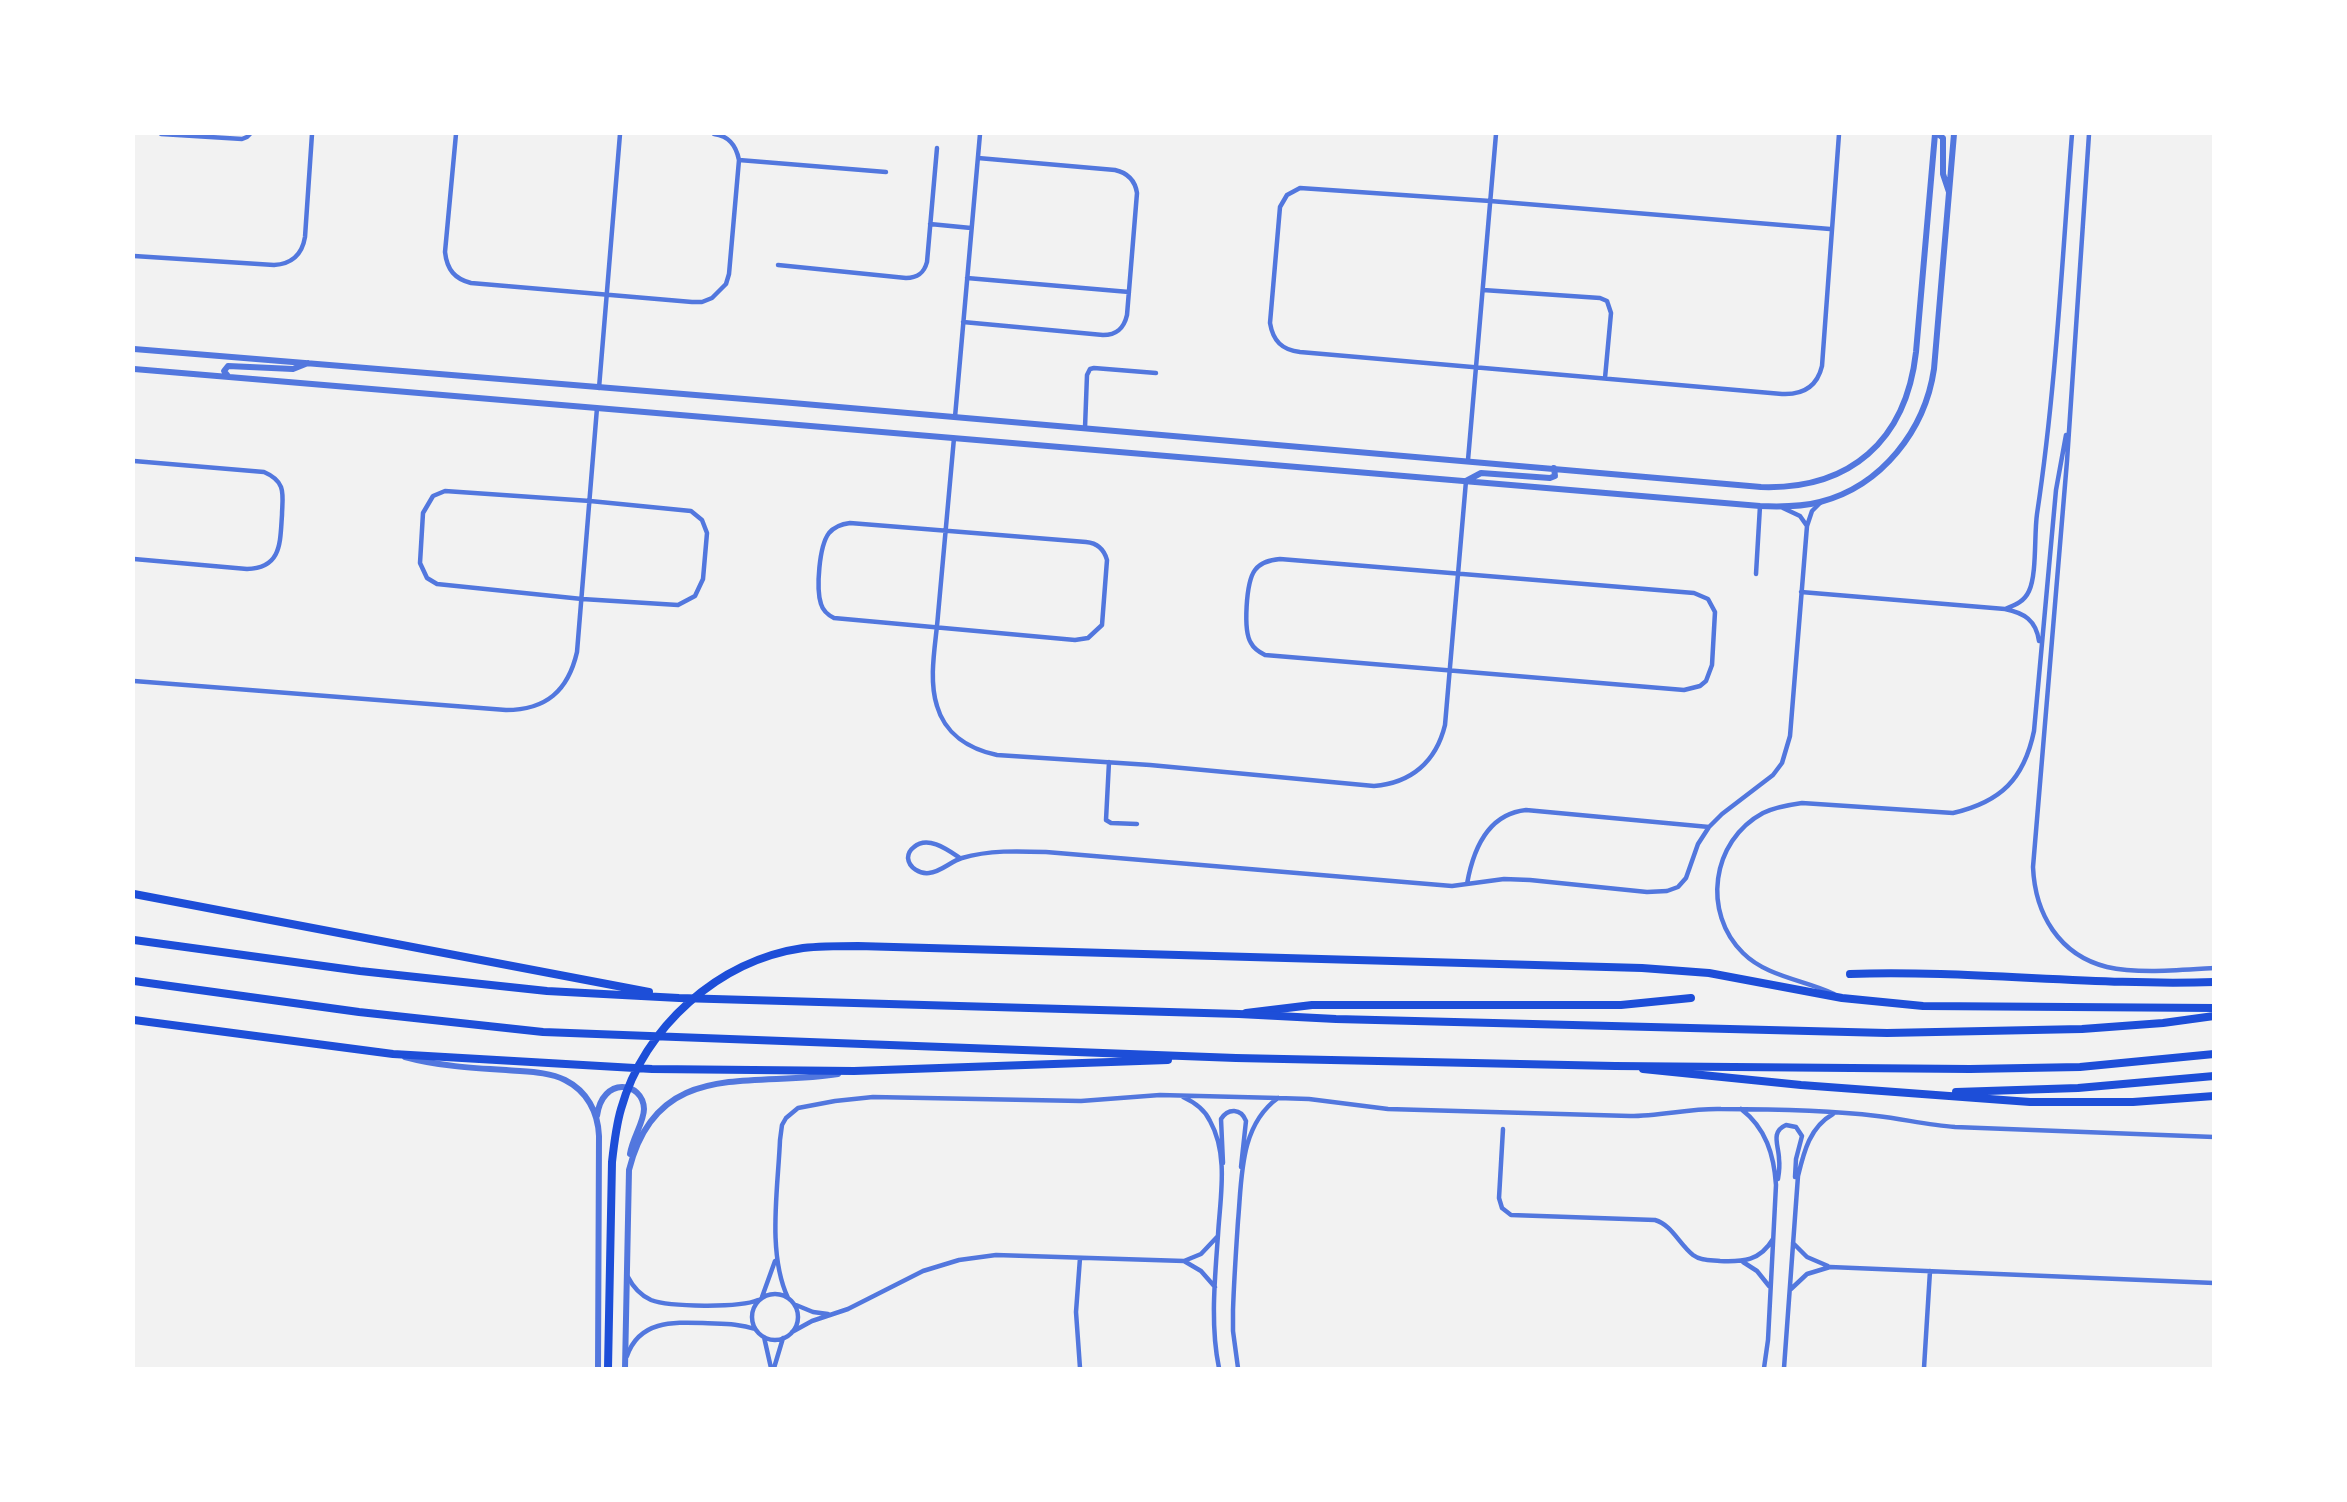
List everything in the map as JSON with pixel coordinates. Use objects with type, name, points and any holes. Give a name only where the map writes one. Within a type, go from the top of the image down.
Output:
[{"type":"highway","points":[[134,894],[679,998]]},
{"type":"highway","points":[[134,940],[360,971],[547,990],[679,998],[1239,1014],[1336,1020],[1887,1033],[2082,1029],[2214,1016]]},
{"type":"highway","points":[[608,1368],[612,1162],[621,1107],[631,1081],[644,1056],[678,1012],[722,977],[774,955],[801,948],[858,946],[1641,968],[1743,978],[1842,998],[1923,1006],[2214,1008]]},
{"type":"highway","points":[[134,983],[359,1012],[543,1032],[1236,1058],[1615,1066],[1970,1069],[2080,1067],[2214,1054]]},
{"type":"highway","points":[[134,1020],[393,1054],[652,1069],[854,1071],[1236,1058]]},
{"type":"main road","points":[[1850,974],[1969,974],[2164,984],[2214,982]]},
{"type":"main road","points":[[1239,1014],[1312,1005],[1621,1005],[1691,998]]},
{"type":"main road","points":[[1615,1066],[1738,1079],[1978,1099],[2081,1103],[2214,1096]]},
{"type":"main road","points":[[1927,1093],[2089,1088],[2214,1076]]},
{"type":"street","points":[[160,134],[242,139],[250,134]]},
{"type":"street","points":[[134,256],[274,266],[295,258],[303,245],[312,134]]},
{"type":"street","points":[[456,134],[445,252],[446,261],[455,277],[471,284],[702,302],[720,292],[729,274],[739,160],[733,143],[727,138],[714,134]]},
{"type":"street","points":[[600,388],[620,134]]},
{"type":"street","points":[[955,417],[980,134]]},
{"type":"street","points":[[1468,460],[1496,134]]},
{"type":"street","points":[[1830,229],[1300,188],[1287,195],[1280,207],[1270,323],[1272,332],[1282,347],[1300,352],[1791,395],[1809,389],[1820,375],[1822,366],[1830,229],[1839,134]]},
{"type":"street","points":[[134,349],[1468,460],[1761,487],[1790,487],[1834,476],[1847,469],[1882,440],[1905,403],[1914,374],[1936,134],[1943,138],[1943,174],[1949,192]]},
{"type":"street","points":[[134,369],[1760,506],[1782,507],[1821,502],[1853,489],[1883,467],[1909,438],[1924,409],[1934,369],[1954,134]]},
{"type":"street","points":[[2005,609],[2019,604],[2025,598],[2032,581],[2035,531],[2048,441],[2072,134]]},
{"type":"street","points":[[2089,134],[2067,461],[2032,867],[2037,899],[2042,913],[2059,938],[2082,956],[2123,969],[2214,968]]},
{"type":"street","points":[[778,265],[912,278],[922,273],[925,268],[937,148]]},
{"type":"street","points":[[963,322],[1110,335],[1122,328],[1126,322],[1129,292],[1137,193],[1133,180],[1128,175],[1115,170],[978,158]]},
{"type":"street","points":[[739,160],[886,171]]},
{"type":"street","points":[[930,224],[971,228]]},
{"type":"street","points":[[967,278],[1129,292]]},
{"type":"street","points":[[1483,290],[1600,298],[1608,301],[1611,313],[1605,378]]},
{"type":"street","points":[[228,376],[224,371],[228,366],[293,369],[309,363]]},
{"type":"street","points":[[1085,428],[1087,375],[1090,369],[1156,373]]},
{"type":"street","points":[[134,681],[520,710],[546,702],[567,681],[577,652],[597,408]]},
{"type":"street","points":[[1842,998],[1761,967],[1744,954],[1731,939],[1721,920],[1717,900],[1717,879],[1722,859],[1732,841],[1745,826],[1762,814],[1782,806],[1802,803],[1953,813],[1973,808],[1992,799],[2008,786],[2021,770],[2030,751],[2034,731],[2056,490],[2068,429]]},
{"type":"street","points":[[954,437],[933,681],[937,708],[946,725],[960,740],[984,752],[997,755],[1109,762],[1374,786],[1387,785],[1411,776],[1425,765],[1437,749],[1445,725],[1466,481]]},
{"type":"street","points":[[134,461],[264,472],[277,480],[283,495],[280,545],[272,561],[264,566],[247,569],[134,559]]},
{"type":"street","points":[[1466,481],[1480,473],[1550,478],[1555,476],[1554,468]]},
{"type":"street","points":[[445,491],[590,501],[691,511],[702,520],[706,540],[701,585],[695,596],[684,603],[672,605],[582,599],[437,584],[427,578],[420,563],[423,513],[433,496],[445,491]]},
{"type":"street","points":[[960,858],[935,844],[925,842],[917,844],[908,856],[909,863],[914,868],[927,873],[936,872],[960,858],[1011,851],[1452,886],[1504,879],[1647,892],[1667,891],[1678,887],[1686,878],[1698,844],[1709,827],[1722,814],[1756,789],[1782,763],[1790,736],[1807,526],[1812,511],[1821,502]]},
{"type":"street","points":[[1756,574],[1760,506]]},
{"type":"street","points":[[1782,507],[1800,516],[1807,526]]},
{"type":"street","points":[[843,524],[946,530],[1096,544],[1104,551],[1107,560],[1104,613],[1098,630],[1082,640],[937,628],[834,618],[828,615],[821,603],[819,577],[826,538],[830,532],[843,524]]},
{"type":"street","points":[[1273,560],[1458,573],[1702,595],[1708,599],[1715,612],[1712,665],[1706,681],[1700,686],[1684,690],[1265,655],[1251,645],[1247,637],[1252,574],[1261,564],[1273,560]]},
{"type":"street","points":[[1801,592],[2005,609],[2028,617],[2038,634],[2041,652]]},
{"type":"street","points":[[1109,762],[1106,820],[1111,823],[1137,824]]},
{"type":"street","points":[[1467,884],[1477,845],[1486,831],[1501,818],[1514,811],[1526,810],[1709,827]]},
{"type":"street","points":[[393,1054],[442,1065],[555,1076],[571,1084],[585,1096],[596,1117],[599,1136],[598,1368]]},
{"type":"street","points":[[629,1170],[634,1152],[652,1119],[665,1106],[698,1087],[716,1082],[809,1078],[854,1071]]},
{"type":"street","points":[[596,1117],[600,1100],[610,1090],[630,1089],[641,1098],[644,1111],[632,1143],[629,1170],[625,1365]]},
{"type":"street","points":[[833,1314],[813,1312],[795,1305],[788,1298],[780,1279],[776,1258],[780,1132],[786,1118],[798,1108],[860,1097],[1081,1101],[1147,1095],[1181,1095],[1309,1099],[1373,1108],[1630,1116],[1653,1116],[1706,1109],[1741,1109],[1877,1116],[1946,1126],[2214,1137]]},
{"type":"street","points":[[1181,1095],[1201,1108],[1210,1121],[1217,1142],[1222,1174]]},
{"type":"street","points":[[1241,1175],[1246,1149],[1256,1123],[1264,1110],[1278,1098]]},
{"type":"street","points":[[1741,1109],[1758,1125],[1766,1138],[1774,1161],[1776,1185]]},
{"type":"street","points":[[1214,1368],[1219,1365],[1215,1338],[1215,1287],[1224,1146],[1221,1119],[1229,1111],[1234,1110],[1240,1112],[1246,1121],[1241,1154],[1233,1310],[1233,1332],[1238,1368]]},
{"type":"street","points":[[1796,1186],[1810,1137],[1820,1123],[1834,1113]]},
{"type":"street","points":[[1764,1368],[1768,1340],[1779,1159],[1776,1137],[1781,1127],[1791,1125],[1800,1131],[1802,1136],[1795,1168],[1791,1289],[1784,1368]]},
{"type":"street","points":[[1503,1129],[1499,1198],[1506,1212],[1516,1216],[1655,1220],[1667,1226],[1698,1258],[1743,1262],[1759,1256],[1773,1239]]},
{"type":"street","points":[[776,1258],[751,1317],[755,1329],[764,1337],[777,1340],[812,1321],[848,1309],[923,1271],[959,1260],[996,1255],[1184,1261],[1201,1254],[1217,1238]]},
{"type":"street","points":[[1793,1243],[1808,1257],[1830,1267]]},
{"type":"street","points":[[1080,1258],[1076,1312],[1080,1368]]},
{"type":"street","points":[[1184,1261],[1201,1271],[1215,1287]]},
{"type":"street","points":[[1743,1262],[1757,1271],[1770,1288]]},
{"type":"street","points":[[1791,1289],[1807,1274],[1830,1267],[2214,1283]]},
{"type":"street","points":[[626,1271],[635,1288],[642,1295],[659,1302],[738,1305],[775,1293],[788,1298]]},
{"type":"street","points":[[1924,1368],[1930,1271]]},
{"type":"street","points":[[792,1332],[798,1322],[795,1305]]},
{"type":"street","points":[[625,1365],[634,1342],[659,1324],[670,1322],[730,1324],[755,1329]]},
{"type":"street","points":[[764,1337],[772,1368]]},
{"type":"street","points":[[772,1368],[783,1338]]}]
